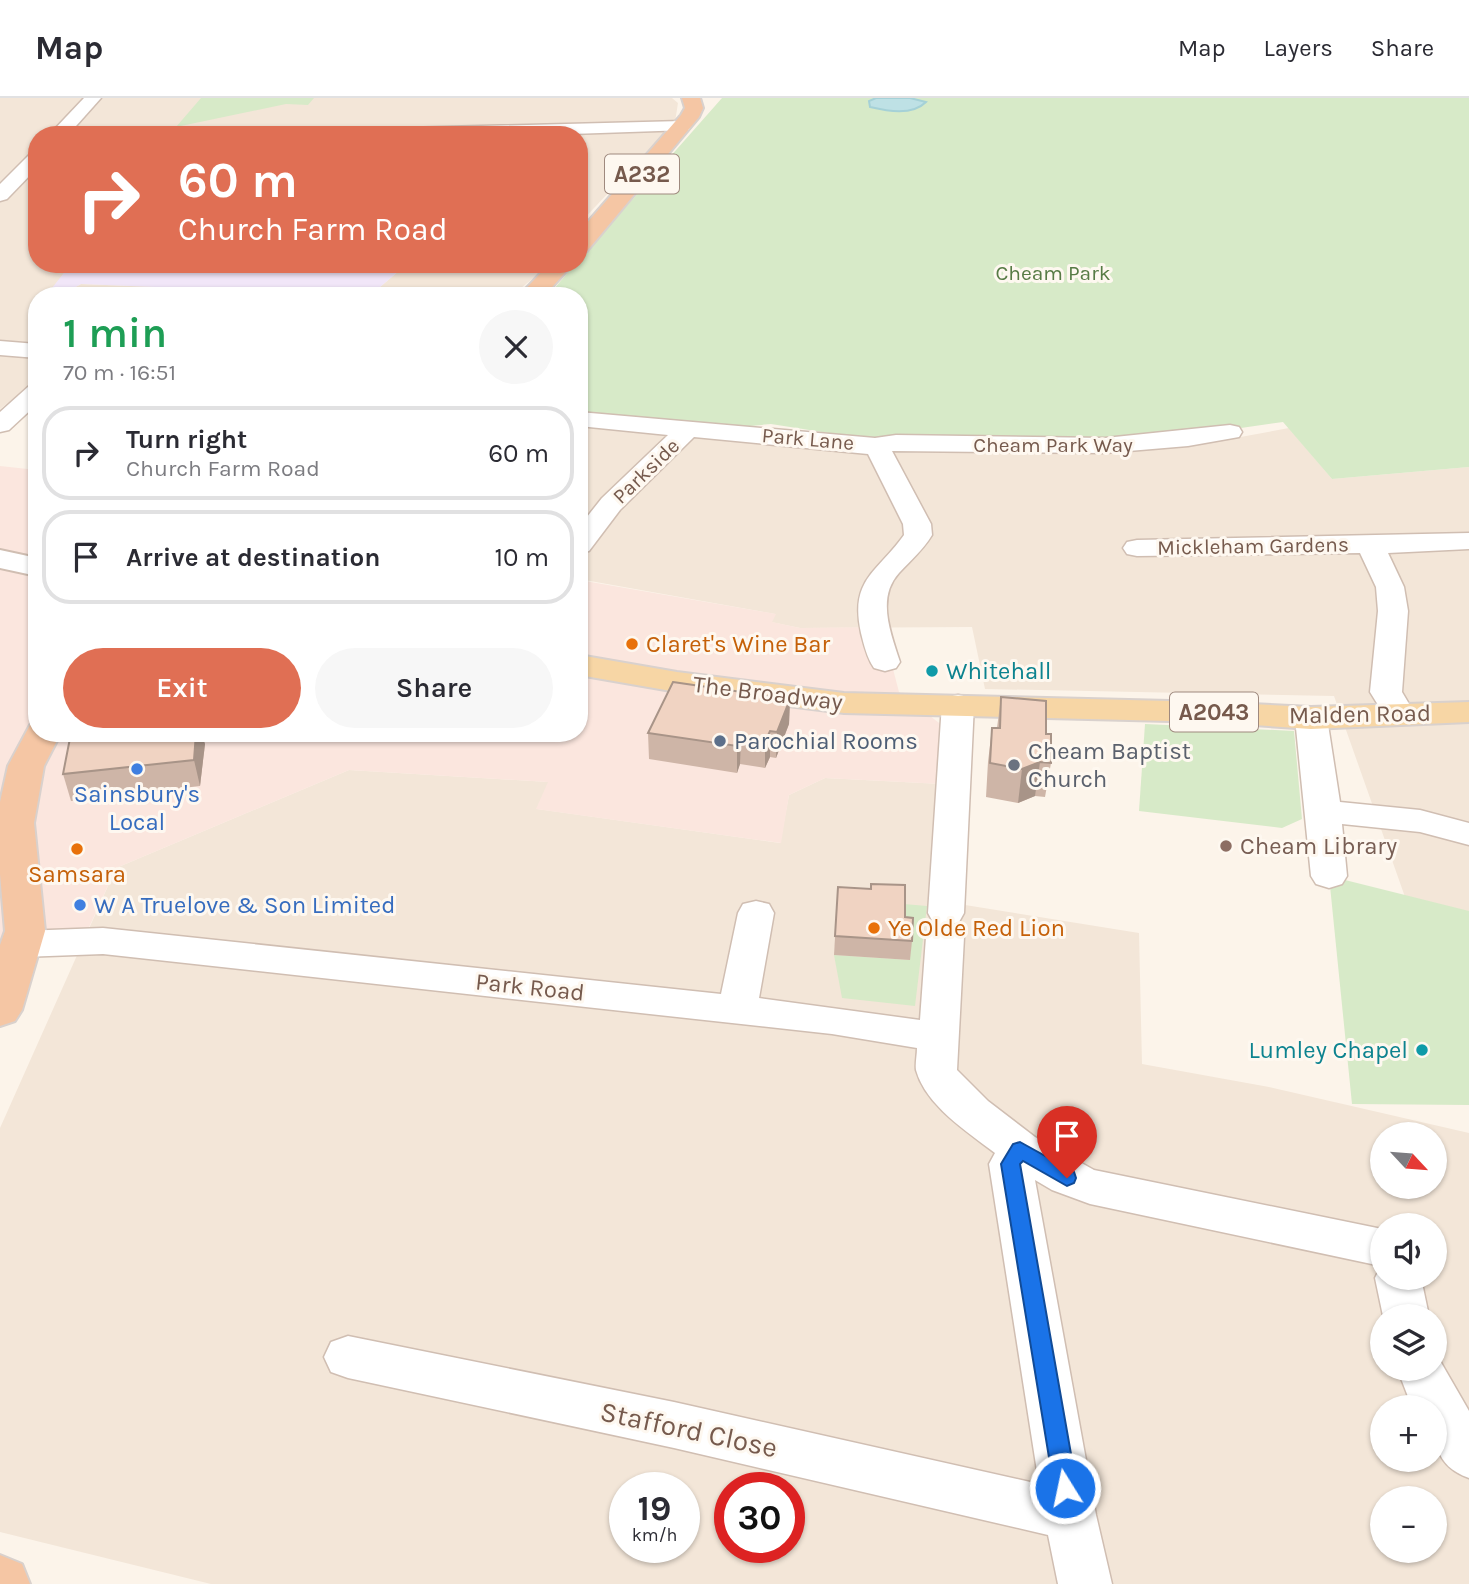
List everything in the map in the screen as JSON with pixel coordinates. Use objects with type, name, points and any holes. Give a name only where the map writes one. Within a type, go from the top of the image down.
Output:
[{"type":"highway","name":"A232","points":[[588,236],[682,126],[694,108],[691,98]]},
{"type":"highway","points":[[540,287],[553,273]]},
{"type":"highway","points":[[0,1010],[12,960],[25,931],[15,823],[26,766],[38,742]]},
{"type":"main road","name":"The Broadway","points":[[588,667],[677,682],[819,701],[958,705]]},
{"type":"main road","name":"Malden Road","points":[[958,705],[1211,712],[1311,718],[1469,712]]},
{"type":"street","points":[[67,126],[93,98]]},
{"type":"street","points":[[588,128],[682,126]]},
{"type":"street","points":[[6,189],[28,166]]},
{"type":"street","points":[[6,189],[28,184]]},
{"type":"street","points":[[0,348],[28,350]]},
{"type":"street","points":[[0,425],[28,399]]},
{"type":"street","name":"Park Lane","points":[[588,420],[687,430],[782,435],[874,446],[898,483],[918,524],[918,535],[913,544],[877,580],[870,608],[885,662]]},
{"type":"street","name":"Parkside","points":[[588,533],[611,504],[687,430]]},
{"type":"street","name":"Cheam Park Way","points":[[874,446],[896,443],[1061,447],[1144,445],[1230,432]]},
{"type":"street","name":"Mickleham Gardens","points":[[1137,548],[1469,541]]},
{"type":"street","name":"Mickleham Gardens","points":[[1370,545],[1391,587],[1393,611],[1386,692],[1399,714]]},
{"type":"street","points":[[0,559],[28,565]]},
{"type":"street","points":[[958,705],[956,779],[937,1037],[936,1069],[940,1081],[1020,1149],[1067,1178],[1090,1187],[1370,1245]]},
{"type":"street","points":[[1311,718],[1324,811],[1329,876]]},
{"type":"street","points":[[1324,811],[1419,821],[1469,834]]},
{"type":"street","points":[[737,1010],[756,913]]},
{"type":"street","name":"Park Road","points":[[12,960],[103,941],[737,1010],[937,1037]]},
{"type":"street","points":[[1020,1149],[1010,1164],[1070,1515],[1085,1584]]},
{"type":"street","name":"Stafford Close","points":[[348,1357],[674,1425],[1070,1515]]},
{"type":"street","points":[[1426,1381],[1430,1393],[1469,1455]]},
{"type":"shaded area","points":[[0,98],[672,98],[678,103],[675,122],[588,214],[588,126],[28,126],[28,273],[64,273],[54,287],[28,287],[28,387],[0,409]]},
{"type":"shaded area","points":[[64,273],[396,273],[380,287],[155,287],[81,284],[76,287],[53,287]]},
{"type":"shaded area","points":[[396,273],[540,273],[522,287],[380,287]]},
{"type":"shaded area","points":[[81,284],[156,287],[76,287]]},
{"type":"shaded area","points":[[588,423],[705,434],[1122,450],[1186,447],[1289,428],[1332,479],[1469,467],[1469,1078],[1334,696],[985,689],[972,627],[800,628],[771,622],[775,614],[588,581]]},
{"type":"shaded area","points":[[0,466],[28,469],[28,742],[588,742],[588,582],[776,614],[772,622],[800,628],[882,627],[899,692],[943,726],[942,784],[825,778],[789,795],[781,843],[536,809],[548,782],[349,770],[116,868],[86,934],[0,946]]},
{"type":"shaded area","points":[[349,770],[549,782],[537,809],[780,843],[789,795],[825,778],[942,784],[934,900],[1139,933],[1142,1064],[1269,1087],[1421,1122],[1370,1122],[1370,1199],[1447,1199],[1447,1128],[1469,1133],[1469,1584],[211,1584],[0,1532],[0,1128],[116,868]]},
{"type":"green space","points":[[201,98],[314,98],[308,105],[286,104],[177,126]]},
{"type":"green space","name":"Cheam Park","points":[[722,98],[1469,98],[1469,467],[1332,479],[1283,422],[1165,439],[1077,445],[854,437],[771,424],[740,427],[588,414],[588,287],[556,287],[567,273],[588,273],[588,250]]},
{"type":"green space","points":[[1145,724],[1294,731],[1302,819],[1282,828],[1139,811]]},
{"type":"green space","points":[[1329,876],[1469,911],[1469,1105],[1352,1104]]},
{"type":"green space","points":[[904,904],[927,906],[915,1006],[842,998],[834,955],[910,960],[903,935]]},
{"type":"water","points":[[876,98],[910,98],[926,102],[907,111],[891,111],[870,107],[869,101]]},
{"type":"building","points":[[673,682],[790,699],[777,732],[770,731],[765,742],[741,738],[737,746],[648,733]]},
{"type":"building","points":[[1001,697],[1046,701],[1046,734],[1051,734],[1051,763],[1040,762],[1022,769],[990,763],[992,728],[1000,728]]},
{"type":"building","points":[[69,742],[195,742],[194,760],[63,774]]},
{"type":"building","points":[[871,884],[905,885],[905,917],[913,918],[912,941],[835,936],[838,887],[871,889]]},
{"type":"place","name":"Claret's Wine Bar","points":[[632,644]]},
{"type":"place","name":"Whitehall","points":[[932,671]]},
{"type":"place","name":"Parochial Rooms","points":[[720,741]]},
{"type":"place","name":"Cheam Baptist Church","points":[[1014,765]]},
{"type":"place","name":"Sainsbury's Local","points":[[137,769]]},
{"type":"place","name":"Cheam Library","points":[[1226,846]]},
{"type":"place","name":"Samsara","points":[[77,849]]},
{"type":"place","name":"W A Truelove & Son Limited","points":[[80,905]]},
{"type":"place","name":"Ye Olde Red Lion","points":[[874,928]]},
{"type":"place","name":"Lumley Chapel","points":[[1422,1050]]},
{"type":"route","points":[[1065,1488],[1010,1164],[1020,1149],[1067,1178]]}]
